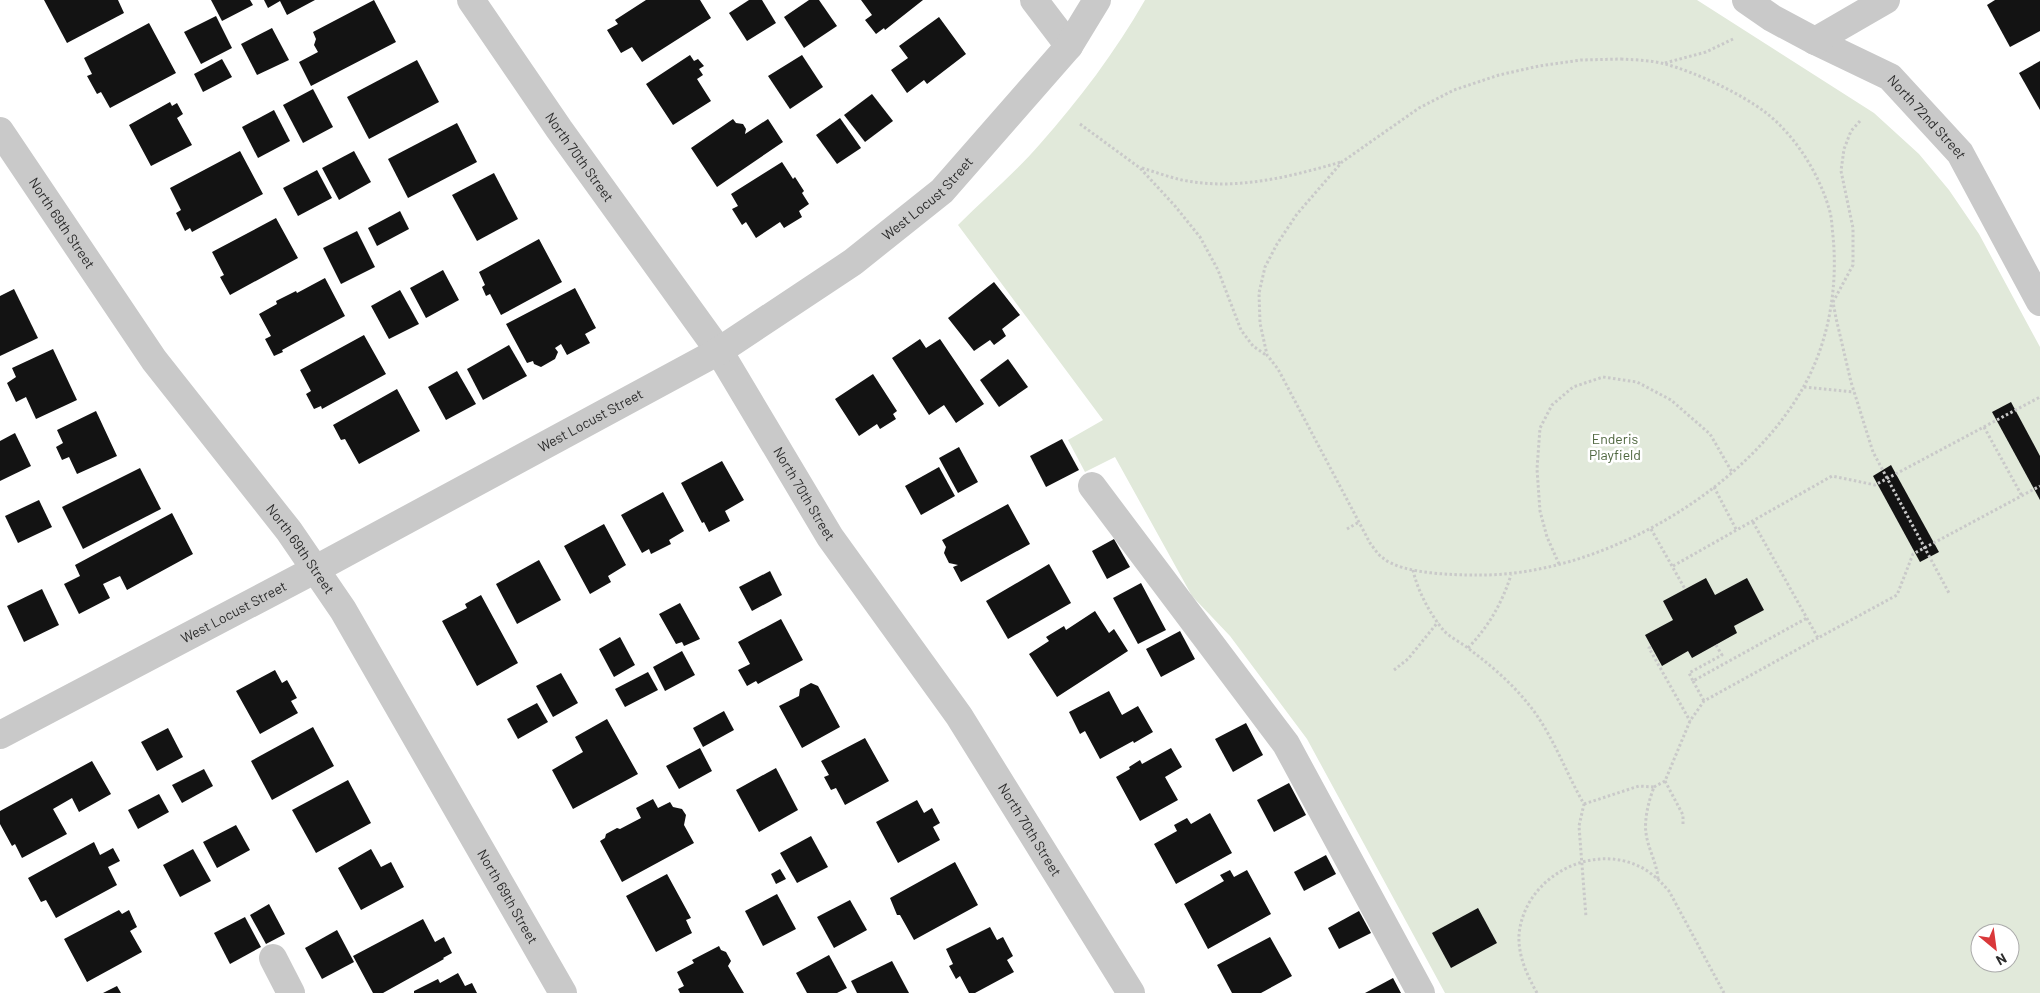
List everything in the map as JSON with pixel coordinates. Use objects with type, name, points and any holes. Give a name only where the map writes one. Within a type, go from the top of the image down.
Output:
[{"type":"street","name":"North 70th Street","points":[[471,0],[559,129],[719,351],[830,537],[958,716],[1131,993]]},
{"type":"street","points":[[1034,0],[1069,46]]},
{"type":"street","name":"West Locust Street","points":[[0,735],[316,569],[719,351],[853,262],[942,191],[1069,46],[1097,0]]},
{"type":"street","name":"North 72nd Street","points":[[1746,0],[1772,18],[1815,41],[1890,77],[1960,153],[2040,302]]},
{"type":"street","points":[[1815,41],[1886,0]]},
{"type":"street","name":"North 69th Street","points":[[0,131],[154,360],[289,531],[343,610],[563,993]]},
{"type":"street","points":[[1092,486],[1286,744],[1421,993]]},
{"type":"street","points":[[272,958],[291,993]]},
{"type":"path","points":[[1664,64],[1706,52],[1733,40]]},
{"type":"path","points":[[1267,355],[1260,313],[1260,293],[1265,267],[1277,244],[1297,214],[1342,162],[1419,108],[1454,90],[1499,75],[1539,66],[1581,60],[1622,59],[1664,64],[1709,81],[1766,112],[1792,138],[1820,185],[1831,213],[1835,274],[1833,302],[1854,392],[1873,452],[1949,593]]},
{"type":"path","points":[[1080,124],[1140,168],[1200,237],[1218,270],[1241,330],[1253,346],[1267,355],[1278,369],[1370,543],[1383,558],[1413,570],[1461,575],[1511,575],[1589,555],[1651,528],[1714,487],[1755,450],[1779,424],[1804,387],[1816,362],[1833,302],[1852,265],[1853,228],[1841,171],[1844,149],[1851,131],[1860,121]]},
{"type":"path","points":[[1140,168],[1182,180],[1220,184],[1261,182],[1296,175],[1342,162]]},
{"type":"path","points":[[1559,564],[1547,536],[1540,511],[1537,469],[1540,428],[1552,405],[1573,387],[1604,377],[1637,382],[1671,400],[1710,434],[1732,472]]},
{"type":"path","points":[[1804,387],[1854,392]]},
{"type":"path","points":[[1673,566],[1754,522],[1832,476],[1875,486],[2040,397]]},
{"type":"path","points":[[1984,427],[2022,496]]},
{"type":"path","points":[[1584,804],[1639,786],[1654,787],[1664,781],[1690,721],[1704,701],[1897,595],[1913,554],[2040,486]]},
{"type":"path","points":[[1714,487],[1737,531]]},
{"type":"path","points":[[1346,529],[1359,522]]},
{"type":"path","points":[[1754,522],[1818,638]]},
{"type":"path","points":[[1651,528],[1685,589]]},
{"type":"path","points":[[1413,570],[1422,597],[1446,632],[1505,679],[1533,710],[1584,804],[1579,826],[1580,862],[1586,916]]},
{"type":"path","points":[[1468,648],[1488,626],[1506,591],[1511,575]]},
{"type":"path","points":[[1693,680],[1807,618]]},
{"type":"path","points":[[1394,670],[1408,659],[1438,622]]},
{"type":"path","points":[[1704,701],[1689,673],[1722,655],[1716,645]]},
{"type":"path","points":[[1651,646],[1649,648],[1690,721]]},
{"type":"path","points":[[1664,781],[1683,815],[1682,825]]},
{"type":"path","points":[[1654,787],[1650,798],[1646,832],[1657,867],[1658,879]]},
{"type":"path","points":[[1537,993],[1527,975],[1520,952],[1519,935],[1524,915],[1531,899],[1541,885],[1554,874],[1580,862],[1614,860],[1630,863],[1645,870],[1658,879],[1669,891],[1724,993]]},
{"type":"green space","name":"Enderis Playfield","points":[[1145,0],[1697,0],[1874,113],[1919,154],[1949,190],[1979,234],[2040,347],[2040,993],[1445,993],[1307,739],[1230,636],[1192,596],[1115,457],[1085,472],[1068,440],[1103,420],[958,225],[1030,155],[1055,127],[1083,93],[1122,38]]},
{"type":"building","points":[[44,0],[118,0],[124,13],[67,43]]},
{"type":"building","points":[[211,0],[250,0],[253,5],[222,21]]},
{"type":"building","points":[[264,0],[315,0],[287,15],[280,1],[268,8]]},
{"type":"building","points":[[374,0],[396,42],[311,86],[299,62],[318,52],[314,45],[316,39],[313,32]]},
{"type":"building","points":[[646,0],[700,0],[711,18],[642,62],[632,47],[621,53],[607,30],[618,24],[615,20]]},
{"type":"building","points":[[749,0],[762,0],[776,23],[747,41],[729,13]]},
{"type":"building","points":[[809,0],[819,0],[837,26],[804,48],[784,17]]},
{"type":"building","points":[[861,0],[923,0],[885,30],[884,28],[876,34],[865,20],[872,15]]},
{"type":"building","points":[[1995,0],[2040,0],[2040,31],[2010,47],[1987,5]]},
{"type":"building","points":[[216,16],[232,48],[201,64],[184,32]]},
{"type":"building","points":[[939,17],[966,54],[927,84],[924,80],[907,93],[891,70],[908,58],[899,46]]},
{"type":"building","points":[[149,23],[176,73],[110,108],[101,92],[97,94],[87,76],[92,74],[84,58]]},
{"type":"building","points":[[272,28],[289,60],[257,75],[241,44]]},
{"type":"building","points":[[690,55],[694,61],[698,59],[704,66],[699,69],[703,75],[697,79],[711,101],[673,125],[646,84]]},
{"type":"building","points":[[802,55],[823,87],[790,109],[768,76]]},
{"type":"building","points":[[222,59],[232,77],[203,92],[194,74]]},
{"type":"building","points":[[417,60],[439,102],[369,139],[347,97]]},
{"type":"building","points":[[2040,61],[2040,110],[2019,73]]},
{"type":"building","points":[[313,89],[333,127],[303,143],[283,105]]},
{"type":"building","points":[[872,94],[893,121],[865,142],[844,115]]},
{"type":"building","points":[[170,102],[172,106],[177,103],[183,114],[177,118],[192,145],[151,166],[129,125]]},
{"type":"building","points":[[274,110],[290,141],[258,158],[242,127]]},
{"type":"building","points":[[840,118],[861,148],[837,164],[816,135]]},
{"type":"building","points":[[733,119],[736,123],[743,124],[746,129],[745,134],[768,119],[783,142],[717,187],[691,148]]},
{"type":"building","points":[[457,123],[477,162],[408,198],[388,159]]},
{"type":"building","points":[[240,151],[263,194],[192,232],[190,228],[185,231],[176,213],[181,210],[170,188]]},
{"type":"building","points":[[354,151],[371,182],[339,200],[322,168]]},
{"type":"building","points":[[782,162],[793,179],[795,177],[804,191],[802,193],[809,204],[799,211],[802,217],[784,228],[780,222],[756,238],[746,222],[742,225],[732,209],[738,206],[731,194]]},
{"type":"building","points":[[317,170],[332,198],[298,216],[283,188]]},
{"type":"building","points":[[494,173],[518,219],[477,241],[452,195]]},
{"type":"building","points":[[400,211],[409,229],[377,246],[368,228]]},
{"type":"building","points":[[276,218],[298,258],[230,295],[220,277],[224,275],[212,252]]},
{"type":"building","points":[[357,231],[375,267],[341,284],[323,248]]},
{"type":"building","points":[[539,239],[562,282],[501,315],[490,294],[486,296],[482,287],[485,285],[479,272]]},
{"type":"building","points":[[443,270],[459,300],[426,318],[410,288]]},
{"type":"building","points":[[325,278],[345,316],[274,356],[265,339],[271,336],[259,314],[277,304],[276,301],[296,291],[297,293]]},
{"type":"building","points":[[994,282],[1020,315],[1002,329],[1006,336],[994,345],[990,340],[974,351],[948,318]]},
{"type":"building","points":[[575,288],[596,328],[585,334],[590,343],[567,355],[561,344],[555,348],[558,352],[555,359],[541,367],[534,364],[533,361],[527,363],[506,324]]},
{"type":"building","points":[[14,289],[38,338],[0,356],[0,296]]},
{"type":"building","points":[[400,290],[419,324],[389,339],[371,306]]},
{"type":"building","points":[[364,335],[386,374],[322,409],[321,406],[314,409],[306,394],[311,391],[300,370]]},
{"type":"building","points":[[920,339],[926,348],[940,339],[984,404],[956,423],[944,405],[929,415],[892,358]]},
{"type":"building","points":[[509,345],[527,376],[483,400],[467,369]]},
{"type":"building","points":[[53,349],[77,400],[36,419],[26,397],[16,402],[7,383],[16,377],[12,368]]},
{"type":"building","points":[[1008,359],[1028,387],[999,407],[980,380]]},
{"type":"building","points":[[457,371],[476,404],[446,420],[428,387]]},
{"type":"building","points":[[873,374],[897,411],[893,414],[896,419],[880,429],[877,424],[859,436],[835,399]]},
{"type":"building","points":[[397,389],[420,431],[359,464],[345,439],[341,440],[333,425]]},
{"type":"building","points":[[2011,402],[2040,456],[2040,500],[1992,412]]},
{"type":"building","points":[[96,411],[117,456],[77,474],[69,457],[62,460],[56,447],[63,443],[57,430]]},
{"type":"building","points":[[15,433],[31,466],[0,481],[0,441]]},
{"type":"building","points":[[1062,439],[1079,470],[1046,487],[1030,456]]},
{"type":"building","points":[[959,447],[978,482],[958,493],[939,458]]},
{"type":"building","points":[[722,461],[744,500],[725,511],[730,521],[709,532],[704,522],[702,523],[681,483]]},
{"type":"building","points":[[1891,465],[1939,552],[1920,562],[1873,476]]},
{"type":"building","points":[[939,467],[955,496],[921,515],[905,486]]},
{"type":"building","points":[[140,468],[161,509],[83,549],[62,507]]},
{"type":"building","points":[[663,492],[684,531],[669,540],[671,544],[651,554],[649,549],[642,553],[621,515]]},
{"type":"building","points":[[39,500],[52,527],[18,543],[5,516]]},
{"type":"building","points":[[1008,504],[1030,544],[961,582],[953,567],[958,565],[949,563],[944,553],[946,547],[942,540]]},
{"type":"building","points":[[172,513],[193,554],[127,590],[120,576],[103,584],[110,598],[79,614],[64,584],[80,576],[75,565]]},
{"type":"building","points":[[604,524],[626,565],[608,576],[611,582],[590,594],[564,546]]},
{"type":"building","points":[[1114,539],[1130,567],[1107,579],[1092,551]]},
{"type":"building","points":[[539,560],[561,600],[517,624],[496,584]]},
{"type":"building","points":[[1049,564],[1071,603],[1008,639],[986,601]]},
{"type":"building","points":[[770,571],[782,595],[752,611],[739,587]]},
{"type":"building","points":[[1706,578],[1715,595],[1747,578],[1764,610],[1734,626],[1737,633],[1692,658],[1688,651],[1662,666],[1645,635],[1673,620],[1663,601]]},
{"type":"building","points":[[1141,583],[1166,630],[1138,644],[1113,598]]},
{"type":"building","points":[[42,589],[59,625],[24,642],[7,606]]},
{"type":"building","points":[[481,595],[518,663],[477,686],[442,621],[467,608],[465,604]]},
{"type":"building","points":[[680,603],[700,639],[684,646],[682,642],[676,644],[659,614]]},
{"type":"building","points":[[1095,611],[1109,633],[1114,629],[1128,651],[1057,697],[1029,654],[1049,641],[1046,637],[1064,626],[1066,630]]},
{"type":"building","points":[[781,619],[803,660],[758,684],[756,681],[747,686],[738,670],[750,664],[738,642]]},
{"type":"building","points":[[1180,631],[1195,659],[1161,677],[1146,649]]},
{"type":"building","points":[[620,637],[635,665],[614,677],[599,649]]},
{"type":"building","points":[[682,651],[695,675],[665,691],[653,667]]},
{"type":"building","points":[[275,670],[282,683],[287,680],[297,698],[291,701],[298,713],[260,734],[236,691]]},
{"type":"building","points":[[648,672],[658,690],[625,707],[615,689]]},
{"type":"building","points":[[561,673],[578,703],[553,717],[536,686]]},
{"type":"building","points":[[811,683],[818,686],[840,727],[802,748],[779,706],[799,696],[800,689]]},
{"type":"building","points":[[1109,691],[1122,715],[1138,706],[1153,732],[1100,759],[1085,731],[1080,734],[1069,712]]},
{"type":"building","points":[[537,703],[548,722],[518,739],[507,719]]},
{"type":"building","points":[[724,711],[734,730],[703,747],[693,728]]},
{"type":"building","points":[[607,719],[638,774],[573,809],[552,770],[583,752],[575,737]]},
{"type":"building","points":[[1246,723],[1263,755],[1233,772],[1215,739]]},
{"type":"building","points":[[313,727],[334,766],[272,800],[251,761]]},
{"type":"building","points":[[168,728],[183,757],[157,771],[141,742]]},
{"type":"building","points":[[865,738],[889,781],[845,805],[836,788],[831,790],[824,777],[829,775],[821,761]]},
{"type":"building","points":[[700,748],[712,771],[679,789],[666,766]]},
{"type":"building","points":[[1171,748],[1182,767],[1165,777],[1178,800],[1140,821],[1116,777],[1130,769],[1129,767],[1140,760],[1142,764]]},
{"type":"building","points":[[92,761],[111,794],[79,812],[72,798],[53,809],[67,834],[22,858],[15,844],[12,846],[0,824],[0,811]]},
{"type":"building","points":[[776,768],[798,810],[759,832],[736,790]]},
{"type":"building","points":[[204,769],[213,786],[182,803],[172,785]]},
{"type":"building","points":[[348,780],[371,823],[316,853],[292,810]]},
{"type":"building","points":[[1289,783],[1306,815],[1274,832],[1257,800]]},
{"type":"building","points":[[159,794],[169,812],[138,829],[128,810]]},
{"type":"building","points":[[653,799],[658,808],[670,802],[673,807],[682,809],[686,815],[684,825],[694,843],[622,882],[600,841],[605,838],[606,834],[641,818],[636,808]]},
{"type":"building","points":[[917,800],[924,813],[932,808],[940,823],[933,827],[940,840],[898,863],[876,822]]},
{"type":"building","points":[[1210,813],[1232,853],[1176,884],[1154,844],[1177,831],[1174,825],[1187,818],[1191,824]]},
{"type":"building","points":[[236,825],[250,850],[217,868],[203,842]]},
{"type":"building","points":[[811,836],[828,867],[797,883],[780,853]]},
{"type":"building","points":[[94,842],[100,855],[113,848],[120,861],[108,867],[117,885],[56,918],[46,900],[41,902],[28,878]]},
{"type":"building","points":[[193,849],[211,881],[180,897],[163,865]]},
{"type":"building","points":[[371,849],[381,867],[391,862],[404,887],[361,910],[338,868]]},
{"type":"building","points":[[1326,855],[1336,874],[1304,891],[1294,872]]},
{"type":"building","points":[[955,862],[978,905],[914,940],[900,915],[897,915],[890,898]]},
{"type":"building","points":[[780,869],[786,879],[776,884],[771,874]]},
{"type":"building","points":[[1230,870],[1234,877],[1247,870],[1271,914],[1208,949],[1184,904],[1224,881],[1220,875]]},
{"type":"building","points":[[667,874],[691,918],[686,920],[692,933],[656,952],[626,896]]},
{"type":"building","points":[[777,894],[796,929],[763,946],[745,911]]},
{"type":"building","points":[[850,900],[867,930],[834,948],[817,917]]},
{"type":"building","points":[[269,904],[285,934],[266,944],[250,915]]},
{"type":"building","points":[[1478,908],[1497,943],[1451,968],[1432,933]]},
{"type":"building","points":[[119,910],[122,914],[129,910],[137,927],[130,931],[142,952],[87,982],[64,939]]},
{"type":"building","points":[[1359,911],[1371,933],[1339,949],[1328,928]]},
{"type":"building","points":[[245,917],[261,947],[230,964],[214,933]]},
{"type":"building","points":[[423,919],[435,942],[444,937],[452,953],[383,993],[373,993],[353,956]]},
{"type":"building","points":[[990,927],[997,940],[1003,937],[1013,956],[1007,960],[1014,972],[975,993],[969,993],[960,976],[956,979],[949,966],[953,964],[946,949]]},
{"type":"building","points":[[337,930],[354,962],[322,979],[305,948]]},
{"type":"building","points":[[1270,937],[1292,976],[1261,993],[1232,993],[1217,965]]},
{"type":"building","points":[[719,946],[721,950],[726,952],[731,961],[728,966],[744,993],[680,993],[678,989],[684,986],[677,972],[694,963],[692,960]]},
{"type":"building","points":[[829,955],[847,988],[837,993],[807,993],[796,973]]},
{"type":"building","points":[[892,961],[909,993],[857,993],[851,981]]},
{"type":"building","points":[[458,973],[465,986],[472,983],[477,993],[414,993],[414,991],[438,979],[440,983]]},
{"type":"building","points":[[1393,978],[1401,993],[1365,993]]},
{"type":"building","points":[[117,986],[121,993],[103,993]]}]
